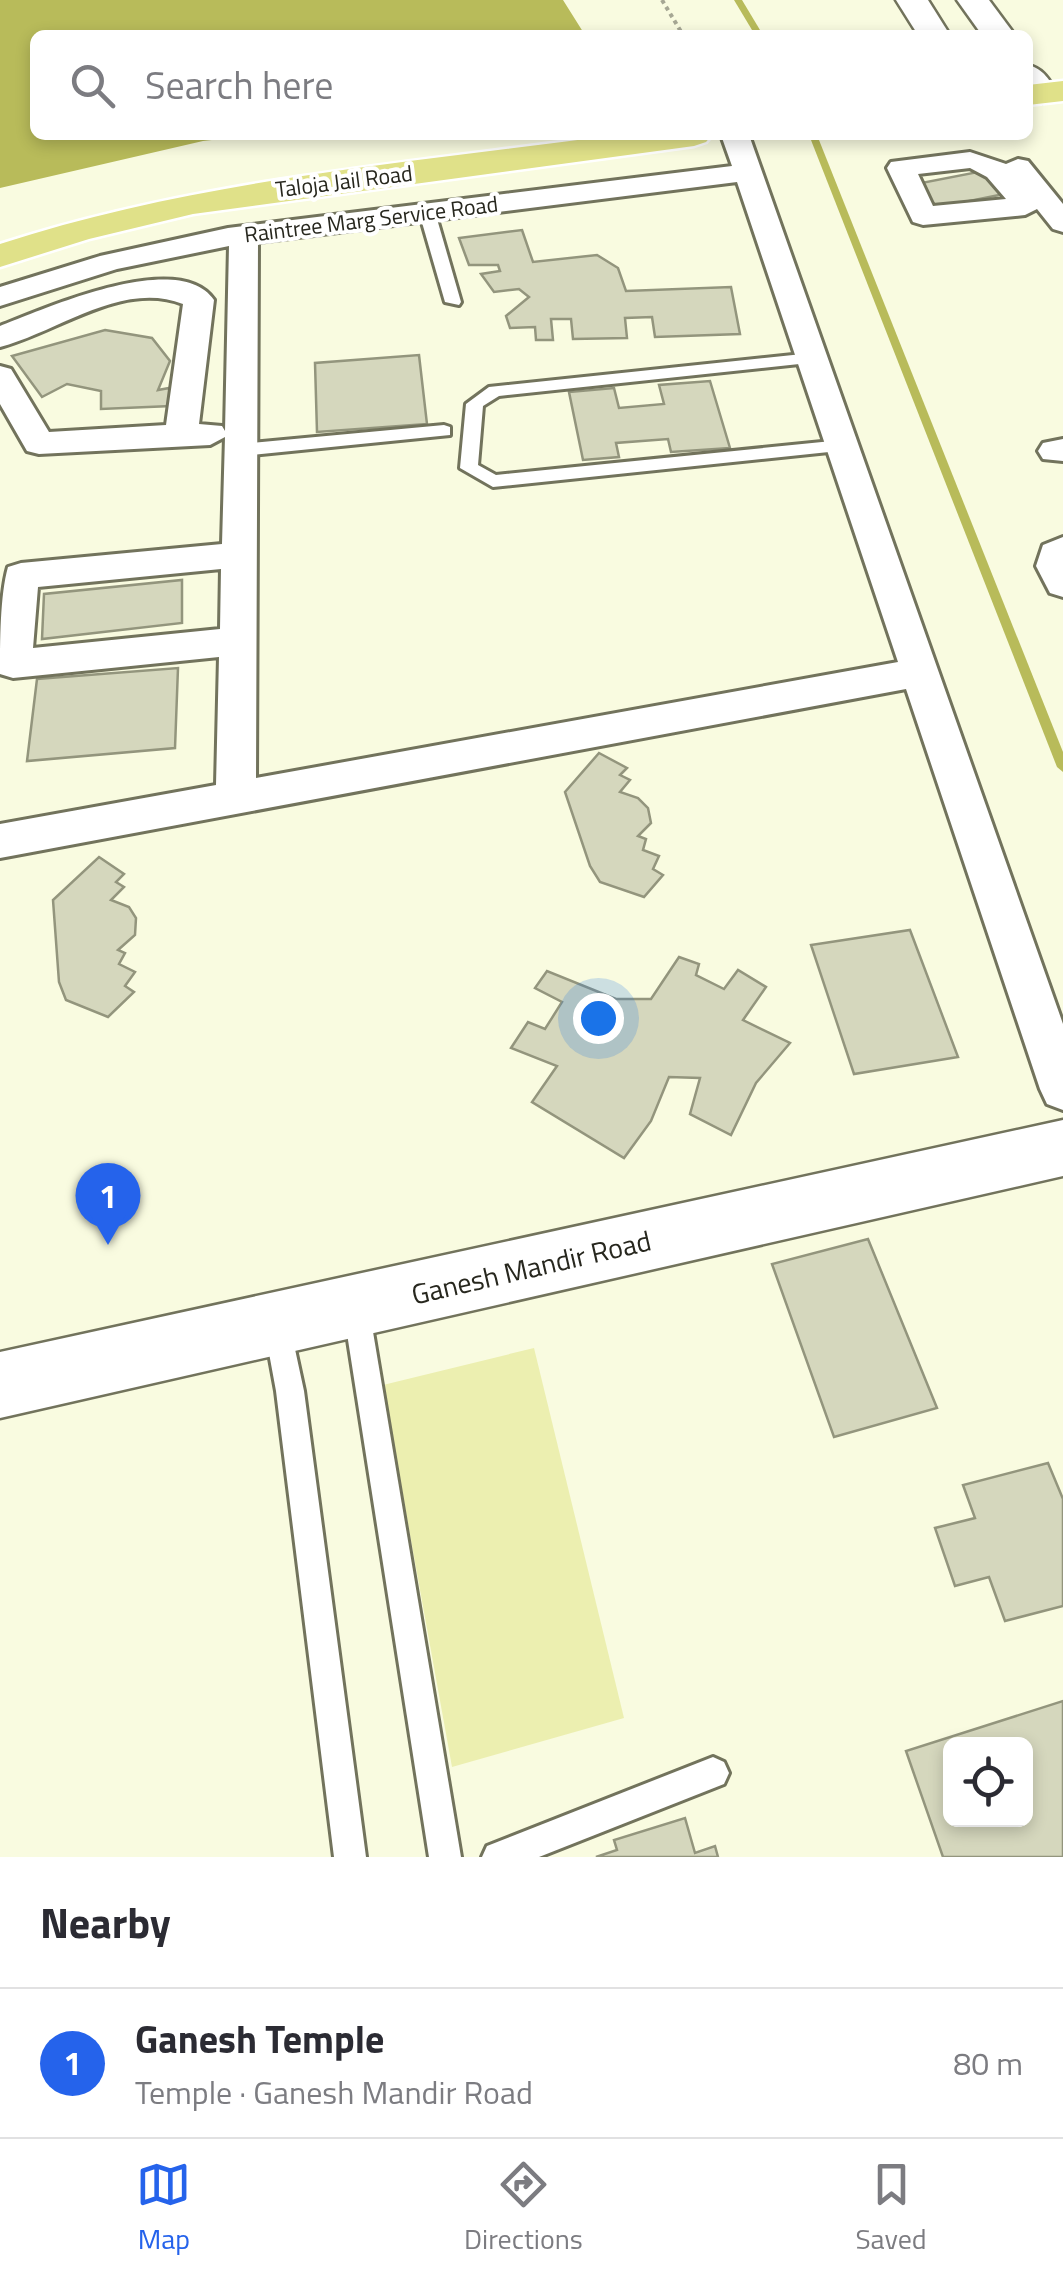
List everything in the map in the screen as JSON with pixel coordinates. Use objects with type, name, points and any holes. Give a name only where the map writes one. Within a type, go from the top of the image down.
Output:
[{"type":"main road","points":[[1038,85],[1063,66]]},
{"type":"main road","name":"Taloja Jail Road","points":[[0,224],[182,176],[455,140]]},
{"type":"main road","name":"Taloja Jail Road","points":[[0,256],[77,231],[192,203],[657,140]]},
{"type":"street","points":[[912,0],[931,30]]},
{"type":"street","points":[[973,0],[994,30]]},
{"type":"street","points":[[737,140],[1063,1090]]},
{"type":"street","points":[[988,140],[1005,150],[1031,197],[1063,223]]},
{"type":"street","name":"Raintree Marg Service Road","points":[[0,297],[110,262],[244,235],[748,172]]},
{"type":"street","points":[[236,798],[226,642],[227,556],[240,441],[244,235]]},
{"type":"street","points":[[0,337],[125,292],[150,286],[180,289],[199,300],[181,436]]},
{"type":"street","points":[[0,376],[38,443],[181,436],[240,441]]},
{"type":"street","points":[[1063,549],[1055,554],[1054,566],[1063,584]]},
{"type":"street","points":[[226,642],[13,664],[21,576],[227,556]]},
{"type":"street","points":[[0,841],[920,672]]},
{"type":"street","name":"Ganesh Mandir Road","points":[[0,1385],[1063,1148]]},
{"type":"lane","points":[[427,212],[453,302]]},
{"type":"lane","points":[[812,358],[495,391],[475,404],[469,468],[493,481],[842,446]]},
{"type":"lane","points":[[240,441],[444,431]]},
{"type":"lane","points":[[356,1306],[445,1857]]},
{"type":"lane","points":[[277,1324],[290,1391],[350,1857]]},
{"type":"lane","points":[[498,1857],[713,1774]]},
{"type":"path","points":[[662,0],[680,30]]},
{"type":"green space","points":[[534,1348],[624,1718],[452,1767],[383,1385]]},
{"type":"shaded area","points":[[0,0],[563,0],[582,30],[30,30],[30,140],[212,140],[0,188]]},
{"type":"building","points":[[993,169],[1014,192],[930,209],[911,185]]},
{"type":"building","points":[[522,230],[533,262],[597,255],[618,268],[626,291],[731,287],[740,334],[655,337],[652,317],[625,318],[627,338],[573,339],[571,319],[551,319],[553,340],[536,340],[535,327],[510,328],[506,316],[529,297],[519,289],[494,292],[481,274],[500,271],[498,265],[469,265],[459,238]]},
{"type":"building","points":[[105,330],[152,338],[170,361],[158,390],[169,388],[171,406],[101,409],[101,391],[67,384],[42,397],[12,356]]},
{"type":"building","points":[[419,355],[427,424],[317,432],[315,363]]},
{"type":"building","points":[[710,381],[730,448],[671,452],[668,439],[616,443],[619,457],[583,460],[569,392],[614,388],[619,408],[664,404],[659,385]]},
{"type":"building","points":[[182,580],[182,623],[42,639],[44,594]]},
{"type":"building","points":[[178,668],[175,748],[27,761],[37,679]]},
{"type":"building","points":[[599,753],[627,768],[620,775],[630,780],[620,792],[638,798],[648,808],[651,823],[638,836],[646,839],[643,850],[659,856],[653,869],[663,875],[644,897],[600,882],[590,866],[565,792]]},
{"type":"building","points":[[99,857],[124,874],[116,882],[124,887],[111,900],[129,907],[136,918],[135,935],[118,950],[125,953],[119,964],[135,972],[125,986],[134,992],[108,1017],[66,1000],[59,982],[53,900]]},
{"type":"building","points":[[910,930],[958,1057],[854,1074],[811,945]]},
{"type":"building","points":[[679,957],[699,964],[696,975],[724,989],[738,970],[766,987],[743,1020],[790,1043],[756,1083],[731,1135],[690,1114],[700,1078],[669,1077],[651,1121],[624,1158],[532,1102],[557,1066],[511,1048],[528,1022],[545,1029],[562,1002],[535,988],[547,971],[616,999],[651,999]]},
{"type":"building","points":[[868,1239],[937,1408],[834,1437],[772,1264]]},
{"type":"building","points":[[1048,1463],[1063,1499],[1063,1606],[1005,1621],[989,1577],[955,1586],[935,1528],[975,1518],[963,1485]]},
{"type":"building","points":[[1063,1701],[1063,1857],[943,1857],[906,1751],[943,1739],[943,1827],[1033,1827],[1033,1737],[950,1737]]},
{"type":"building","points":[[685,1818],[695,1853],[715,1846],[718,1857],[596,1857],[617,1850],[614,1840]]},
{"type":"waterway","points":[[738,0],[756,30]]},
{"type":"waterway","points":[[815,140],[1063,767]]},
{"type":"place","name":"Ganesh Temple","points":[[108,1245]]}]
